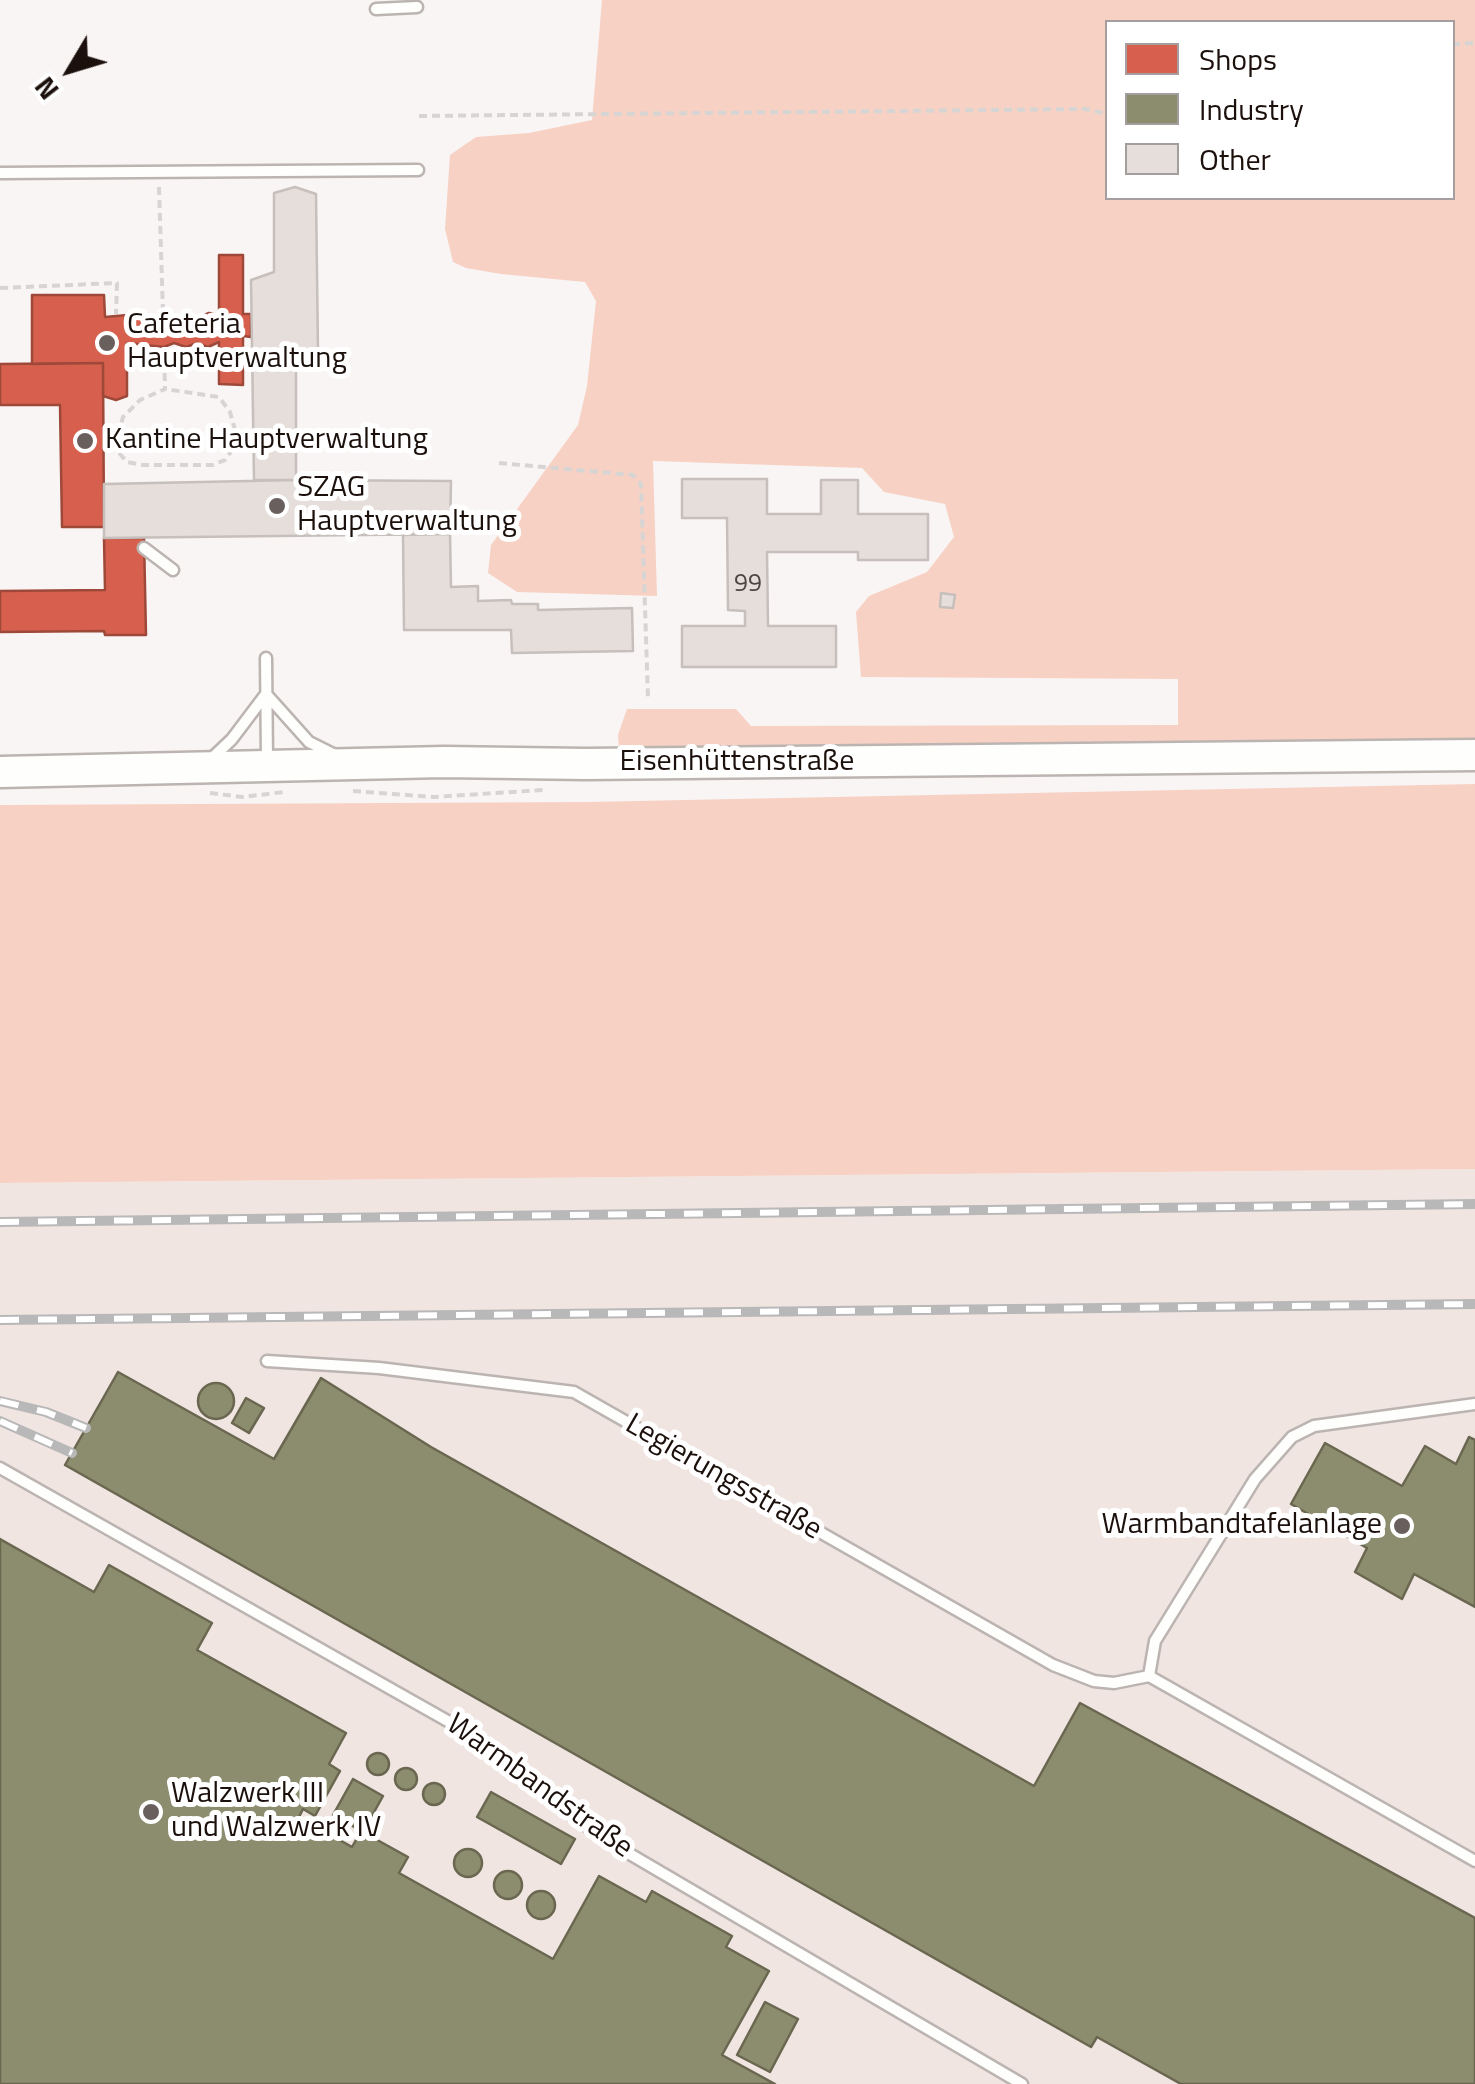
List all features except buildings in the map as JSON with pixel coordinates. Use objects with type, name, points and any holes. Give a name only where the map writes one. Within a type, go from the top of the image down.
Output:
[{"type":"street","name":"Eisenhüttenstraße","points":[[0,772],[1475,755]]},
{"type":"lane","points":[[376,9],[418,8]]},
{"type":"lane","points":[[0,174],[418,170]]},
{"type":"lane","points":[[144,548],[173,570]]},
{"type":"lane","points":[[266,658],[267,767]]},
{"type":"lane","points":[[266,694],[309,742],[353,765]]},
{"type":"lane","points":[[196,768],[232,739],[266,694]]},
{"type":"lane","name":"Legierungsstraße","points":[[267,1361],[379,1368],[574,1392],[1053,1666],[1094,1681],[1114,1683],[1150,1676]]},
{"type":"lane","points":[[1475,1404],[1314,1426],[1292,1437],[1256,1479],[1156,1641],[1150,1676],[1475,1860]]},
{"type":"lane","name":"Warmbandstraße","points":[[0,1468],[483,1740],[611,1843],[1022,2084]]},
{"type":"path","points":[[420,116],[1085,109],[1105,113]]},
{"type":"path","points":[[158,172],[163,313]]},
{"type":"path","points":[[0,288],[116,284],[116,314]]},
{"type":"path","points":[[164,347],[165,389]]},
{"type":"path","points":[[165,389],[219,396],[230,412],[235,430],[233,449],[225,460],[214,465],[143,465],[128,462],[120,454],[118,435],[123,417],[140,400],[165,389]]},
{"type":"path","points":[[499,463],[633,475],[642,484],[648,699]]},
{"type":"shaded area","points":[[602,0],[1475,0],[1475,743],[619,748],[618,735],[627,709],[736,709],[751,726],[1178,725],[1178,679],[861,677],[856,612],[869,596],[927,572],[954,537],[945,504],[884,492],[862,468],[653,461],[657,596],[517,592],[488,573],[491,545],[578,425],[587,386],[596,301],[585,282],[501,274],[453,262],[445,229],[450,155],[476,137],[529,133],[592,120]]},
{"type":"shaded area","points":[[1475,784],[1475,1169],[0,1183],[0,805],[587,802]]},
{"type":"shaded area","points":[[1475,1169],[1475,2084],[0,2084],[0,1183]]},
{"type":"railway","points":[[0,1222],[1475,1204]]},
{"type":"railway","points":[[0,1320],[1475,1304]]},
{"type":"railway","points":[[0,1401],[46,1412],[86,1428]]},
{"type":"railway","points":[[0,1421],[72,1453]]},
{"type":"place","name":"Cafeteria Hauptverwaltung","points":[[107,343]]},
{"type":"place","name":"Kantine Hauptverwaltung","points":[[85,441]]},
{"type":"place","name":"SZAG Hauptverwaltung","points":[[277,506]]},
{"type":"place","name":"Warmbandtafelanlage","points":[[1402,1526]]},
{"type":"place","name":"Walzwerk III und Walzwerk IV","points":[[151,1812]]}]
